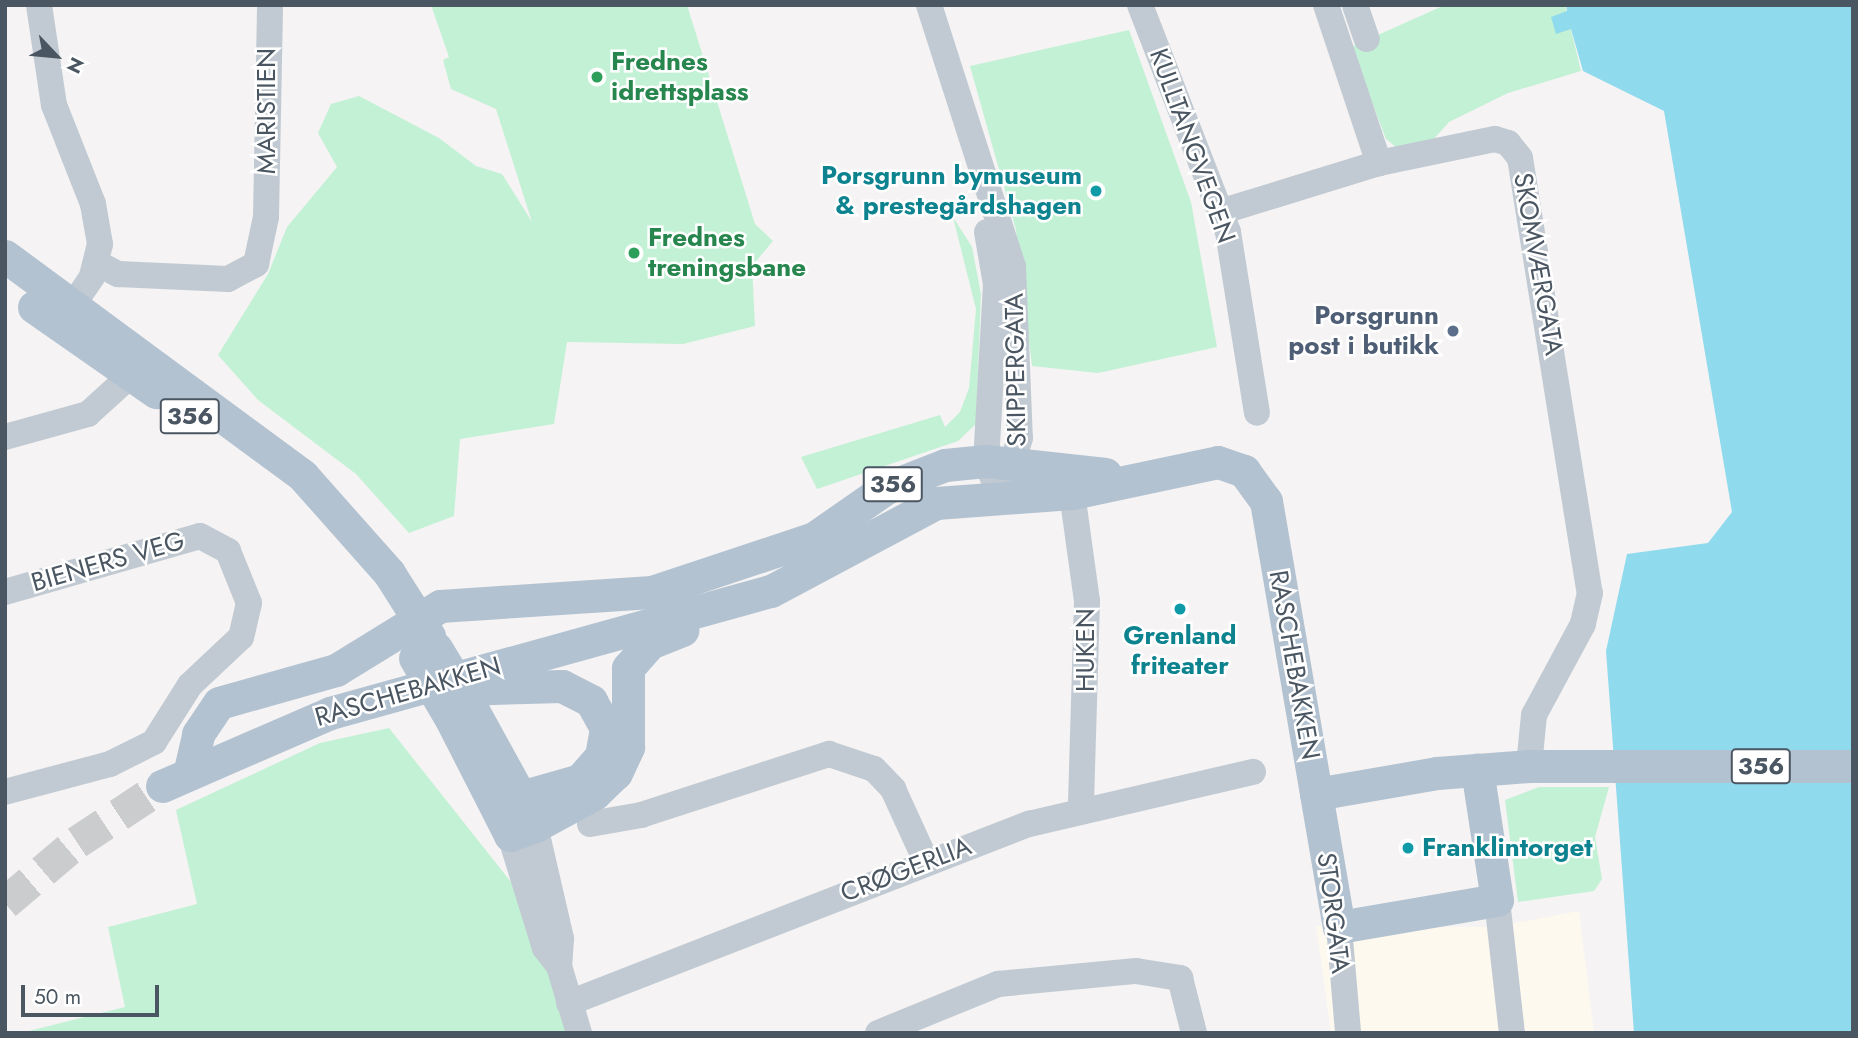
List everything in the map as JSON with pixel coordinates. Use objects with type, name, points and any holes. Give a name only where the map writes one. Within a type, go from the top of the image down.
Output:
[{"type":"main road","name":"356","points":[[5,256],[66,316]]},
{"type":"main road","name":"356","points":[[5,283],[66,316],[303,476],[389,573],[418,649],[488,691],[539,683],[574,689],[591,701],[606,728],[596,766],[516,815]]},
{"type":"main road","name":"356","points":[[140,368],[266,469],[316,513],[418,649],[465,719],[516,815]]},
{"type":"main road","name":"RASCHEBAKKEN","points":[[661,619],[757,576],[903,479],[945,465],[1002,462],[1093,475],[1157,472]]},
{"type":"main road","name":"RASCHEBAKKEN","points":[[418,649],[299,724],[176,778],[198,734],[219,703],[418,649],[661,619],[771,591],[924,507],[999,495],[1072,493],[1157,472],[1218,462],[1244,471],[1260,488],[1316,793],[1477,770]]},
{"type":"main road","name":"356","points":[[418,649],[450,603],[500,599],[568,601],[652,592],[811,539]]},
{"type":"main road","name":"356","points":[[389,573],[416,585],[500,599]]},
{"type":"main road","name":"356","points":[[516,815],[594,794],[616,773],[628,747],[624,681],[641,649],[771,591]]},
{"type":"main road","name":"356","points":[[1477,770],[1528,766],[1853,766]]},
{"type":"main road","points":[[1339,927],[1497,900],[1477,770]]},
{"type":"main road","name":"STORGATA","points":[[1316,793],[1339,927]]},
{"type":"street","points":[[39,5],[54,105],[97,221],[97,263],[66,316]]},
{"type":"street","name":"MARISTIEN","points":[[97,263],[118,274],[237,278],[260,257],[266,217],[270,5]]},
{"type":"street","name":"SKIPPERGATA","points":[[929,5],[1013,267],[999,495]]},
{"type":"street","name":"KULLTANGVEGEN","points":[[1140,5],[1220,212],[1256,413]]},
{"type":"street","points":[[1326,5],[1379,163]]},
{"type":"street","points":[[1355,5],[1367,39]]},
{"type":"street","name":"SKOMVÆRGATA","points":[[1220,212],[1379,163],[1494,139],[1508,143],[1520,158],[1590,593],[1575,640],[1534,715],[1528,766]]},
{"type":"street","points":[[5,437],[88,414],[140,368]]},
{"type":"street","name":"HUKEN","points":[[1072,493],[1087,601],[1081,808]]},
{"type":"street","name":"BIENERS VEG","points":[[5,592],[159,545],[200,536],[221,543],[245,583],[248,621],[229,653],[174,706],[159,735],[138,753],[5,792]]},
{"type":"street","points":[[590,824],[630,818],[829,754],[874,769],[893,789],[926,861]]},
{"type":"street","name":"CRØGERLIA","points":[[569,1003],[926,861],[1081,808],[1253,772]]},
{"type":"street","points":[[516,815],[545,948],[559,966],[579,1033]]},
{"type":"street","points":[[1497,900],[1512,1033]]},
{"type":"street","name":"STORGATA","points":[[1339,927],[1348,1033]]},
{"type":"street","points":[[883,1032],[999,984],[1124,972],[1180,978],[1194,1033]]},
{"type":"shaded area","points":[[1579,911],[1594,1033],[1331,1033],[1316,926],[1493,927]]},
{"type":"green space","points":[[431,5],[687,5],[755,224],[773,241],[752,266],[755,326],[683,344],[567,342],[554,424],[460,439],[454,516],[409,533],[356,474],[258,400],[218,355],[268,274],[287,227],[337,167],[318,133],[331,104],[359,96],[439,138],[476,166],[502,174],[532,222],[496,109],[451,89],[443,60],[449,57]]},
{"type":"green space","points":[[1445,5],[1565,5],[1581,71],[1508,93],[1449,122],[1433,140],[1396,147],[1386,139],[1351,47]]},
{"type":"green space","name":"Porsgrunn bymuseum & prestegårdshagen","points":[[1129,30],[1191,202],[1217,347],[1098,373],[1032,366],[1016,230],[970,66]]},
{"type":"green space","points":[[953,217],[972,247],[981,294],[976,424],[958,441],[817,489],[801,457],[940,415],[945,427],[960,412],[969,388],[976,309]]},
{"type":"green space","points":[[389,728],[541,920],[576,1033],[21,1033],[125,1007],[108,927],[197,904],[176,810],[320,743]]},
{"type":"green space","points":[[1539,787],[1609,787],[1595,837],[1602,879],[1594,891],[1518,902],[1505,800]]},
{"type":"water","points":[[1566,5],[1853,5],[1853,1033],[1634,1033],[1606,651],[1627,554],[1708,543],[1732,512],[1664,111],[1583,71],[1571,29],[1556,34],[1551,17],[1567,11]]},
{"type":"tunnel","points":[[5,903],[77,842],[162,786]]},
{"type":"place","name":"Frednes idrettsplass","points":[[597,77]]},
{"type":"place","name":"Porsgrunn bymuseum & prestegårdshagen","points":[[1096,191]]},
{"type":"place","name":"Frednes treningsbane","points":[[634,253]]},
{"type":"place","name":"Porsgrunn post i butikk","points":[[1453,331]]},
{"type":"place","name":"Grenland friteater","points":[[1180,609]]},
{"type":"place","name":"Franklintorget","points":[[1408,848]]}]
